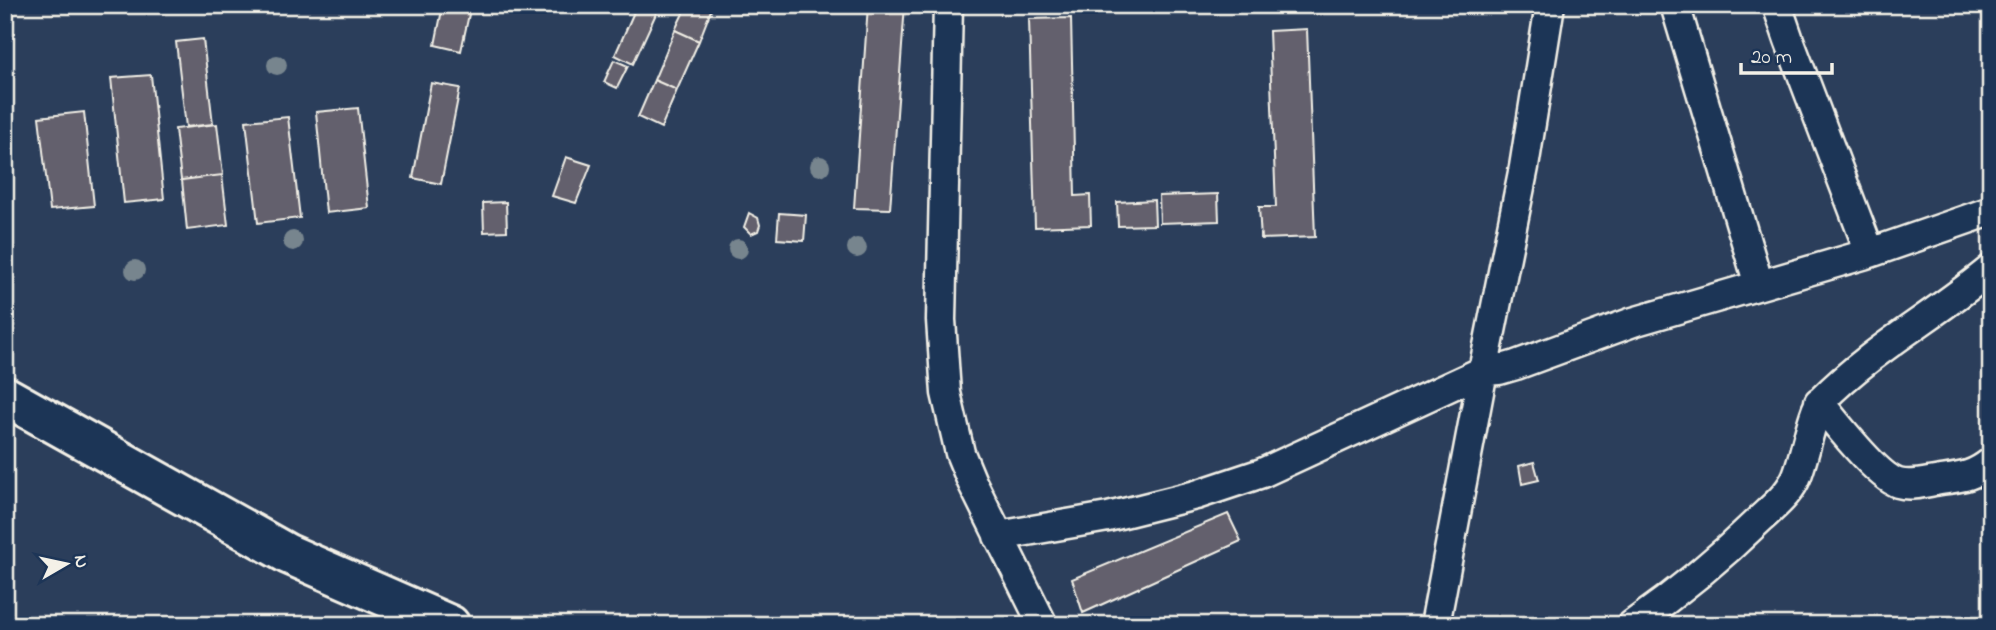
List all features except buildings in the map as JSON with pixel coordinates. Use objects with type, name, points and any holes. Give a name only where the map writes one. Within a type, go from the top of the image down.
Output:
[{"type":"street","points":[[948,5],[941,320],[946,393],[960,453],[1043,625]]},
{"type":"street","points":[[1435,625],[1482,371],[1524,167],[1550,5]]},
{"type":"street","points":[[1675,5],[1759,285]]},
{"type":"street","points":[[1777,5],[1870,253]]},
{"type":"street","points":[[998,536],[1108,517],[1196,495],[1262,473],[1482,371],[1516,365],[1633,322],[1870,253],[1991,211]]},
{"type":"street","points":[[1632,625],[1723,556],[1783,497],[1795,481],[1819,402],[1881,350],[1961,295],[1991,269]]},
{"type":"street","points":[[5,397],[288,554],[450,625]]},
{"type":"street","points":[[1819,402],[1881,472],[1896,483],[1910,485],[1986,473]]}]
